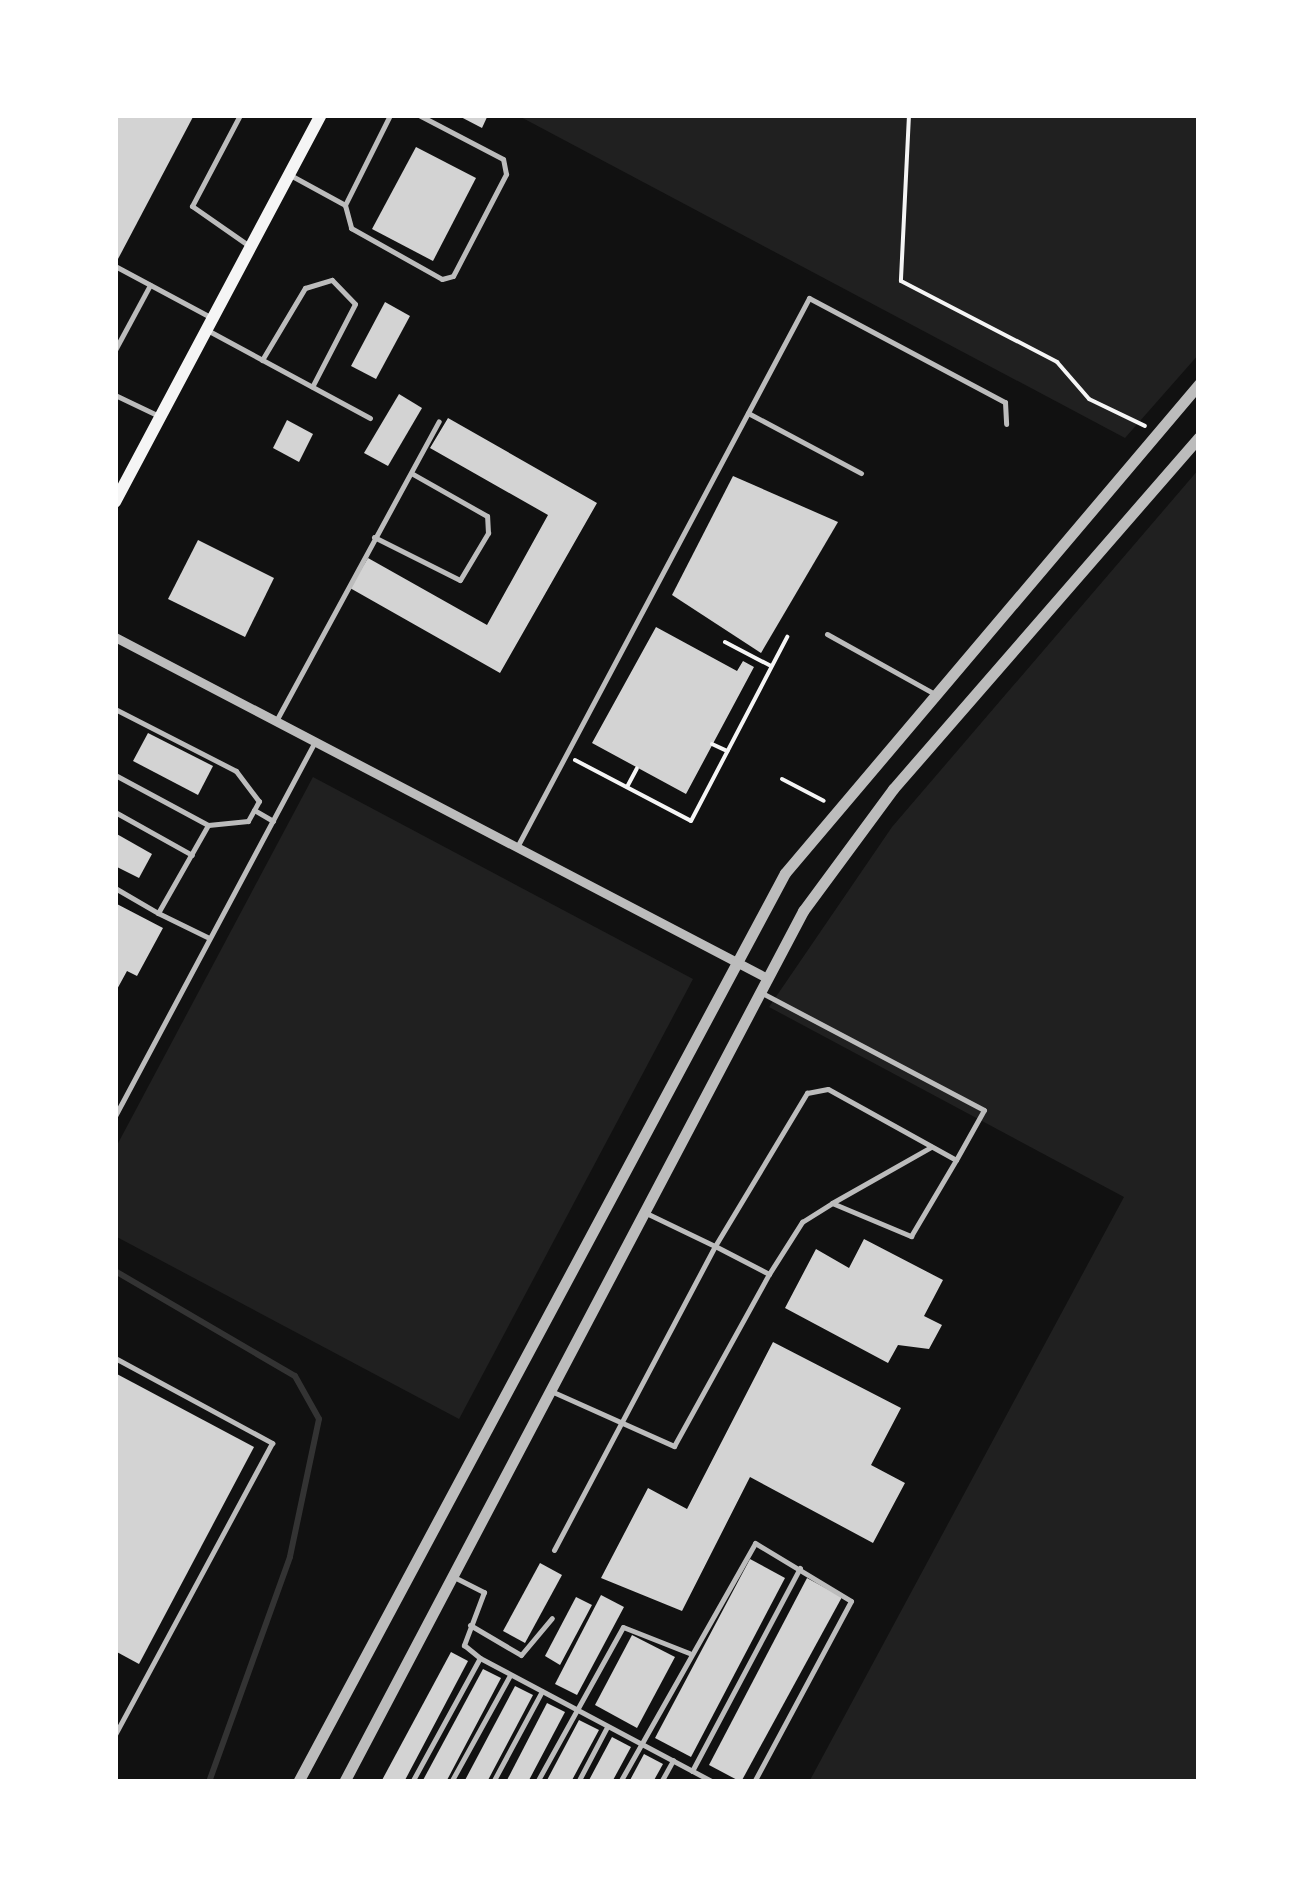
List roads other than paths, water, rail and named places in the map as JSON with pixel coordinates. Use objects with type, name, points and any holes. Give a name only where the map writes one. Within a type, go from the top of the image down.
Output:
[{"type":"main road","points":[[115,502],[321,115]]},
{"type":"street","points":[[298,1782],[735,960],[833,806],[1199,384]]},
{"type":"street","points":[[344,1782],[756,990],[893,789],[1199,437]]},
{"type":"street","points":[[115,637],[765,977]]},
{"type":"lane","points":[[240,115],[192,206],[251,246]]},
{"type":"lane","points":[[390,115],[345,205],[351,228],[442,280],[452,276],[506,174],[503,159],[419,115]]},
{"type":"lane","points":[[289,174],[345,205]]},
{"type":"lane","points":[[115,266],[150,284],[262,360],[370,418]]},
{"type":"lane","points":[[262,360],[305,288],[332,280],[355,304],[312,387]]},
{"type":"lane","points":[[115,350],[150,284]]},
{"type":"lane","points":[[518,847],[809,298],[1004,402],[1006,424]]},
{"type":"lane","points":[[115,394],[160,417]]},
{"type":"lane","points":[[748,413],[860,473]]},
{"type":"lane","points":[[276,721],[439,420]]},
{"type":"lane","points":[[374,537],[460,580],[488,533],[487,516],[410,473]]},
{"type":"lane","points":[[827,634],[931,692]]},
{"type":"lane","points":[[115,708],[254,785],[254,810]]},
{"type":"lane","points":[[115,1116],[315,741]]},
{"type":"lane","points":[[115,775],[208,825],[230,828],[254,810]]},
{"type":"lane","points":[[254,810],[273,821]]},
{"type":"lane","points":[[115,812],[192,854]]},
{"type":"lane","points":[[158,913],[208,825]]},
{"type":"lane","points":[[115,888],[210,939]]},
{"type":"lane","points":[[756,990],[984,1110],[911,1236],[832,1203]]},
{"type":"lane","points":[[554,1550],[715,1246],[807,1093],[828,1089],[956,1160]]},
{"type":"lane","points":[[548,1390],[674,1446],[802,1222],[931,1147]]},
{"type":"lane","points":[[642,1210],[769,1274]]},
{"type":"lane","points":[[115,1358],[272,1443],[115,1734]]},
{"type":"lane","points":[[620,1782],[748,1546],[800,1568],[851,1601],[754,1782]]},
{"type":"lane","points":[[692,1771],[800,1568]]},
{"type":"lane","points":[[452,1575],[484,1592],[464,1645],[480,1658],[713,1782]]},
{"type":"lane","points":[[470,1625],[521,1656],[552,1618]]},
{"type":"lane","points":[[537,1782],[630,1623],[689,1654]]},
{"type":"lane","points":[[412,1782],[480,1658]]},
{"type":"lane","points":[[452,1782],[510,1674]]},
{"type":"lane","points":[[492,1782],[542,1691]]},
{"type":"lane","points":[[578,1782],[608,1726]]},
{"type":"lane","points":[[661,1782],[672,1760]]},
{"type":"waterway","points":[[115,1271],[295,1376],[319,1419],[290,1557],[209,1782]]}]
